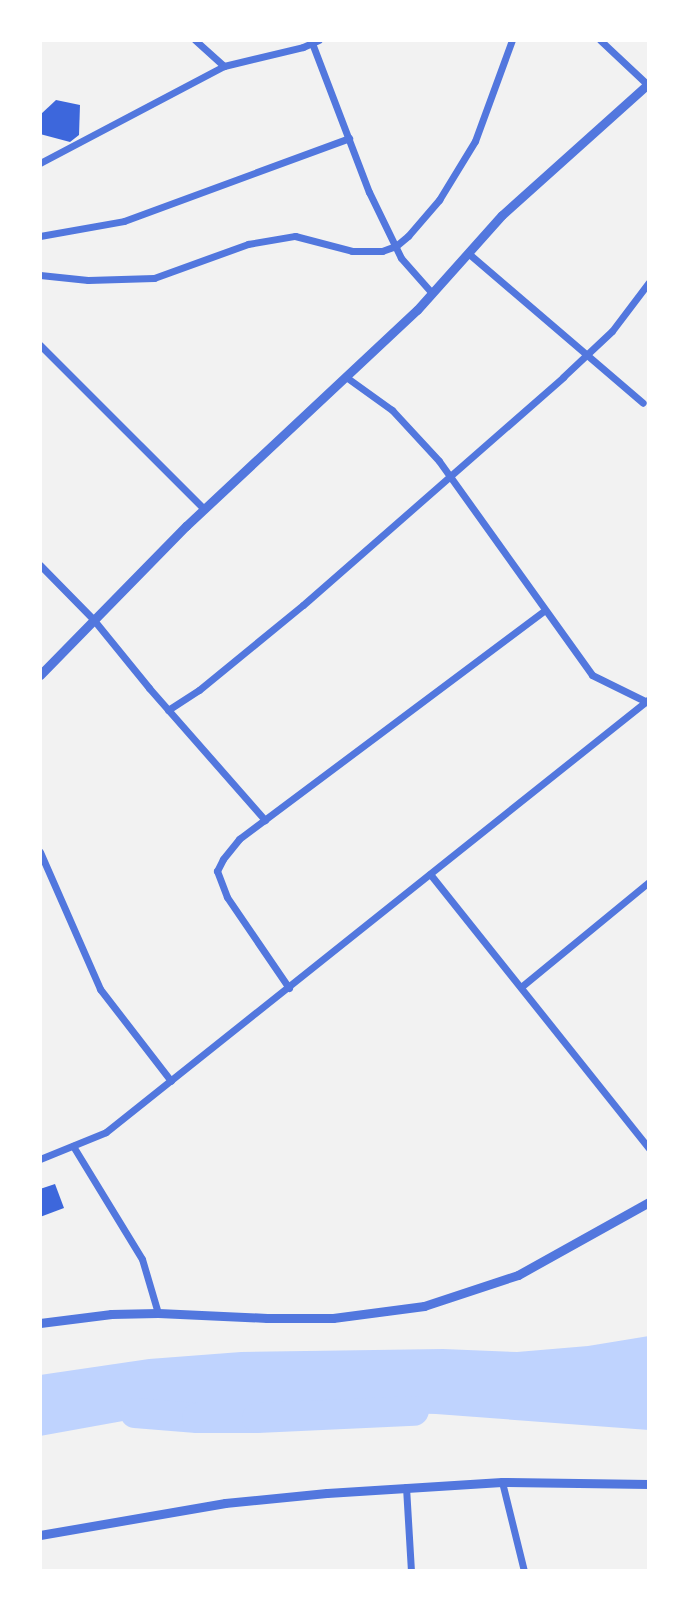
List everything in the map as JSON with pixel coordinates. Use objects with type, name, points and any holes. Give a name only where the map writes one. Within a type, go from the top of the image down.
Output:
[{"type":"street","points":[[195,40],[224,66]]},
{"type":"street","points":[[40,275],[88,279],[154,278],[248,244],[295,236],[352,251],[382,251],[396,246],[439,200],[475,141],[512,40]]},
{"type":"street","points":[[40,675],[204,509],[432,293],[502,215],[648,84],[600,40]]},
{"type":"street","points":[[40,163],[224,66],[316,42],[369,192],[401,258],[432,293]]},
{"type":"street","points":[[40,236],[124,221],[349,138]]},
{"type":"street","points":[[468,253],[585,357],[643,403]]},
{"type":"street","points":[[168,710],[303,605],[585,357],[612,331],[649,282]]},
{"type":"street","points":[[40,345],[204,509]]},
{"type":"street","points":[[40,1159],[106,1132],[648,701],[592,674],[449,476],[392,410],[346,377]]},
{"type":"street","points":[[40,565],[93,619],[168,710],[265,820]]},
{"type":"street","points":[[289,988],[228,897],[217,871],[239,839],[544,611]]},
{"type":"street","points":[[40,852],[100,989],[171,1081]]},
{"type":"street","points":[[430,874],[649,1148]]},
{"type":"street","points":[[521,987],[649,882]]},
{"type":"street","points":[[73,1146],[142,1259],[158,1313]]},
{"type":"street","points":[[40,1323],[100,1315],[158,1313],[333,1318],[424,1306],[465,1295],[518,1275],[649,1202]]},
{"type":"street","points":[[40,1535],[225,1503],[406,1487],[502,1482],[649,1484]]},
{"type":"street","points":[[502,1482],[524,1571]]},
{"type":"street","points":[[406,1487],[411,1571]]},
{"type":"water","points":[[649,1336],[649,1430],[436,1414],[288,1410],[204,1412],[123,1421],[40,1436],[40,1375],[149,1359],[241,1352],[443,1349],[517,1352],[588,1346]]},
{"type":"building","points":[[56,100],[80,105],[79,135],[70,142],[40,134],[40,115]]},
{"type":"building","points":[[55,1184],[64,1208],[40,1217],[40,1189]]},
{"type":"waterway","points":[[135,1413],[197,1418],[257,1418],[414,1411]]}]
